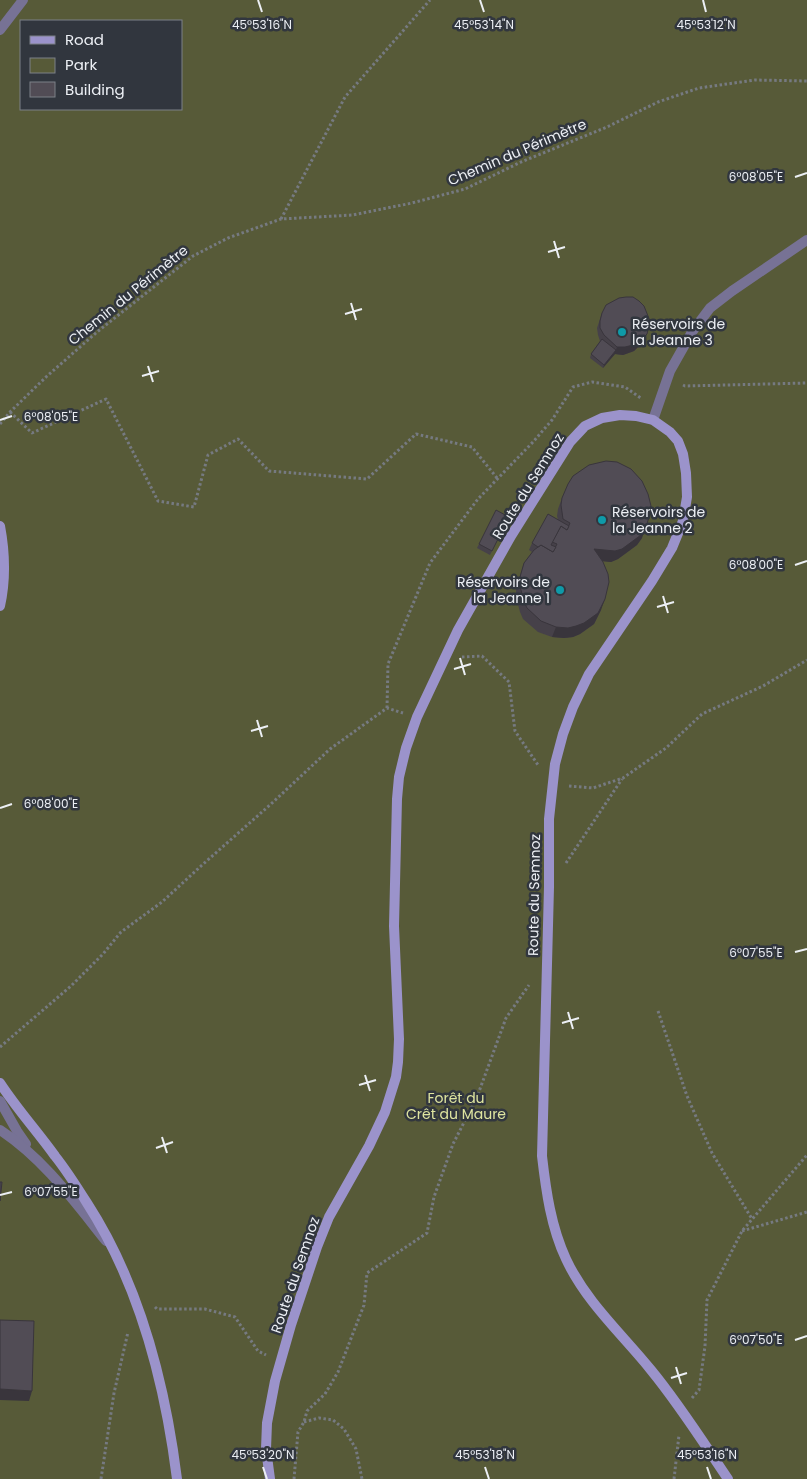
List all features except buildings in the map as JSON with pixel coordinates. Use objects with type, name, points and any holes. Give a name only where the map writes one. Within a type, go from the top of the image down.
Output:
[{"type":"main road","name":"Route du Semnoz","points":[[270,1479],[266,1449],[267,1423],[275,1380],[291,1325],[329,1217],[369,1146],[384,1112],[396,1077],[399,1039],[394,926],[397,799],[406,748],[417,717],[458,630],[511,536],[570,442],[585,426],[602,418],[620,415],[654,415],[678,441],[683,454],[687,497],[682,521],[672,548],[623,627],[585,682],[563,734],[555,764],[549,819],[542,1156],[546,1192],[554,1224],[565,1257],[578,1282],[652,1371],[728,1479]]},
{"type":"main road","points":[[0,526],[3,592],[0,606]]},
{"type":"main road","points":[[0,1083],[61,1164],[88,1204],[116,1254],[143,1321],[163,1397],[172,1439],[177,1479]]},
{"type":"street","points":[[0,30],[23,0]]},
{"type":"street","points":[[654,415],[670,371],[692,332],[710,308],[807,240]]},
{"type":"street","points":[[0,1101],[36,1159]]},
{"type":"street","points":[[0,1130],[13,1138],[36,1159],[68,1194],[116,1254]]},
{"type":"path","points":[[281,219],[345,97],[430,0]]},
{"type":"path","name":"Chemin du Périmètre","points":[[0,424],[46,377],[97,332],[193,256],[228,238],[281,219],[353,215],[412,203],[465,189],[521,162],[606,127],[658,102],[699,88],[755,80],[807,81]]},
{"type":"path","points":[[670,371],[685,386],[807,383]]},
{"type":"path","points":[[387,708],[388,664],[430,563],[478,499],[552,420],[573,387],[592,382],[625,387],[654,415]]},
{"type":"path","points":[[10,412],[32,433],[106,399],[158,501],[194,507],[208,456],[238,439],[269,471],[367,479],[416,434],[472,446],[497,478]]},
{"type":"path","points":[[444,659],[482,656],[509,682],[515,731],[552,784],[593,788],[623,778],[666,748],[702,714],[763,686],[807,660]]},
{"type":"path","points":[[387,708],[417,717]]},
{"type":"path","points":[[0,1047],[72,986],[103,954],[120,932],[162,902],[330,749],[387,708]]},
{"type":"path","points":[[565,864],[623,778]]},
{"type":"path","points":[[294,1479],[298,1432],[304,1422],[307,1411],[325,1394],[338,1372],[364,1305],[367,1273],[427,1233],[434,1197],[452,1144],[477,1097],[506,1018],[547,960]]},
{"type":"path","points":[[658,1011],[687,1096],[712,1153],[752,1219]]},
{"type":"path","points":[[674,1479],[681,1410],[699,1390],[705,1346],[707,1300],[742,1231],[807,1155]]},
{"type":"path","points":[[742,1231],[807,1212]]},
{"type":"path","points":[[132,1292],[158,1309],[205,1309],[235,1317],[258,1351],[280,1362]]},
{"type":"path","points":[[100,1479],[114,1393],[129,1326]]},
{"type":"path","points":[[304,1422],[319,1418],[333,1420],[344,1429],[356,1448],[362,1479]]},
{"type":"green space","name":"Forêt du Crêt du Maure","points":[[0,0],[807,0],[807,1479],[0,1479]]},
{"type":"place","name":"Réservoirs de la Jeanne 3","points":[[622,332]]},
{"type":"place","name":"Réservoirs de la Jeanne 2","points":[[602,520]]},
{"type":"place","name":"Réservoirs de la Jeanne 1","points":[[560,590]]}]
